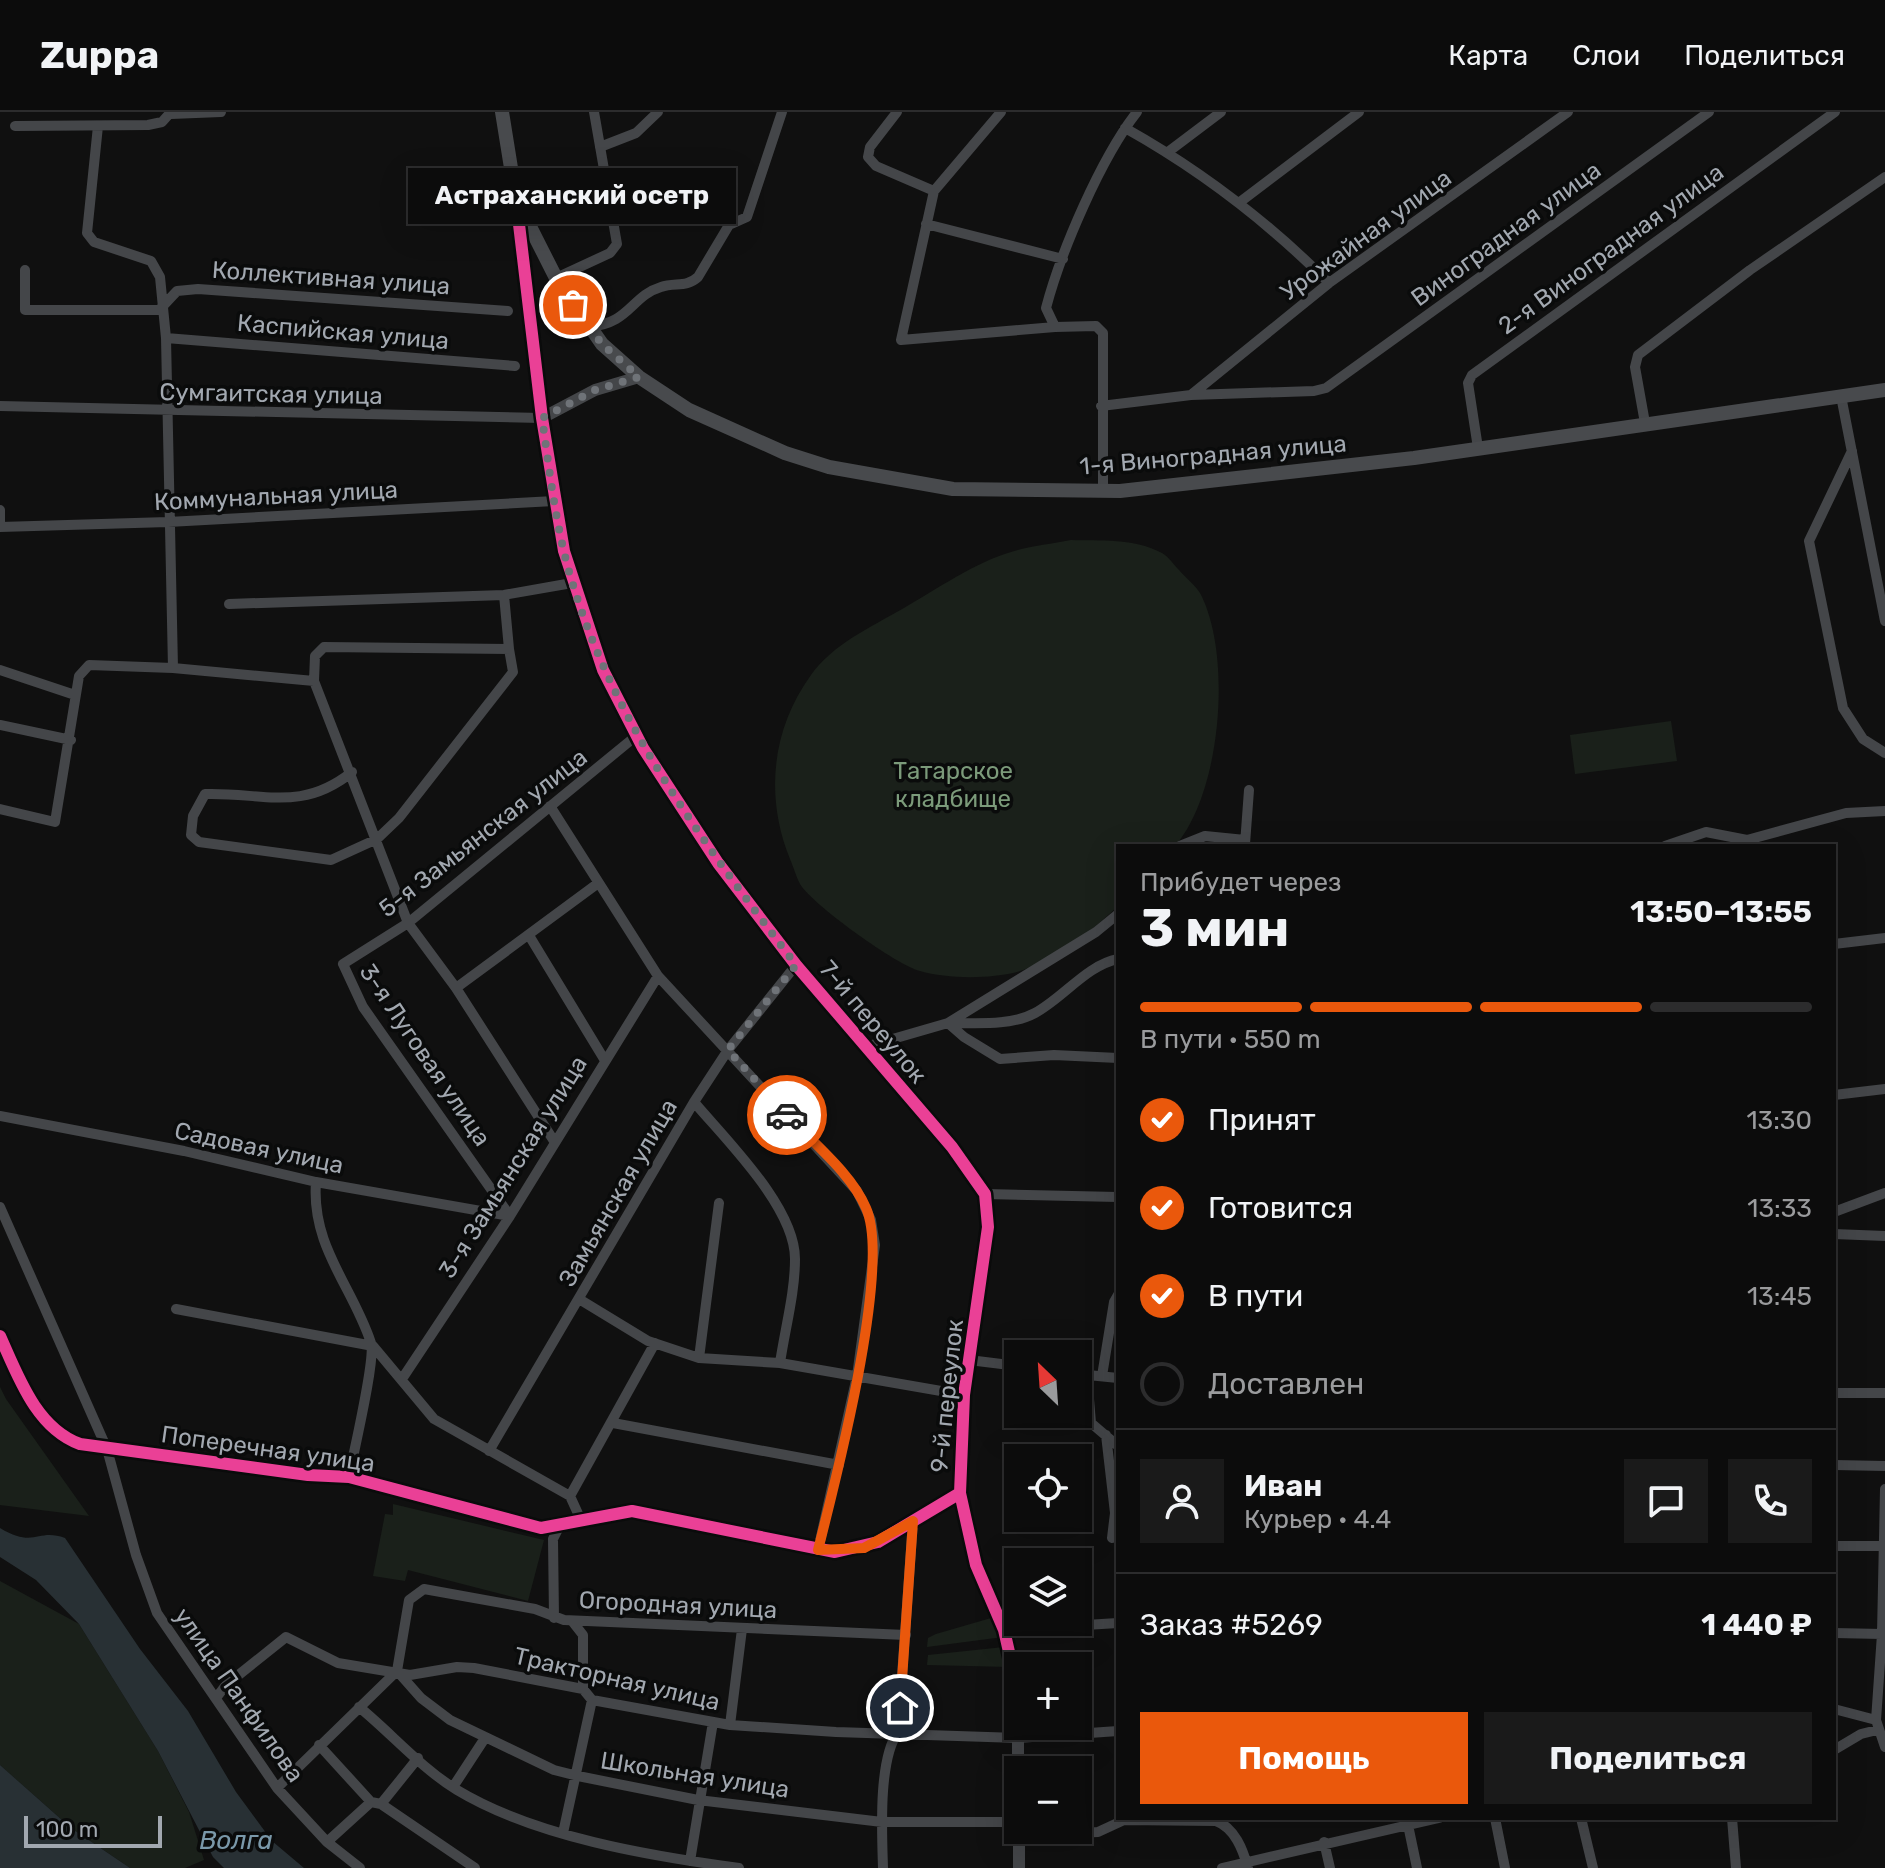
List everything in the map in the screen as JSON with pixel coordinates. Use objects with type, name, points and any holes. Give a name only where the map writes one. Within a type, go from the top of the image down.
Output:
[{"type":"main road","name":"1-я Виноградная улица","points":[[502,112],[516,199],[556,278],[588,327],[639,377],[689,410],[785,453],[829,467],[953,489],[1103,491],[1478,448],[1885,390]]},
{"type":"street","points":[[15,126],[155,124],[171,113],[221,112]]},
{"type":"street","points":[[556,278],[615,249],[594,112]]},
{"type":"street","points":[[600,147],[636,133],[658,112]]},
{"type":"street","points":[[588,327],[622,317],[649,292],[691,283],[698,277],[729,225],[747,217],[782,112]]},
{"type":"street","points":[[897,112],[870,147],[868,157],[876,166],[934,191]]},
{"type":"street","points":[[1001,112],[934,191],[901,340],[1055,327],[1101,328],[1105,338],[1101,406],[1103,491]]},
{"type":"street","points":[[1055,327],[1046,308],[1063,259],[1125,128],[1137,112]]},
{"type":"street","points":[[1168,152],[1221,112]]},
{"type":"street","points":[[1240,202],[1359,112]]},
{"type":"street","name":"Урожайная улица","points":[[1191,395],[1329,283],[1568,112]]},
{"type":"street","name":"Виноградная улица","points":[[1191,395],[1326,388],[1709,112]]},
{"type":"street","name":"2-я Виноградная улица","points":[[1478,448],[1468,383],[1472,375],[1835,112]]},
{"type":"street","points":[[98,126],[87,233],[94,242],[151,261],[160,277],[166,338],[173,668]]},
{"type":"street","points":[[1125,128],[1168,152],[1240,202],[1329,283]]},
{"type":"street","points":[[1645,423],[1635,367],[1638,355],[1750,270],[1885,177]]},
{"type":"street","name":"7-й переулок","points":[[516,199],[554,501],[572,583],[603,670],[636,736],[718,863],[796,965],[952,1147],[985,1194]]},
{"type":"street","points":[[926,224],[1063,259]]},
{"type":"street","points":[[25,270],[25,310],[161,310]]},
{"type":"street","name":"Коллективная улица","points":[[161,310],[177,291],[198,289],[508,311]]},
{"type":"street","name":"Каспийская улица","points":[[166,338],[515,366]]},
{"type":"street","points":[[542,418],[595,390],[639,377]]},
{"type":"street","points":[[1101,406],[1191,395]]},
{"type":"street","points":[[1841,396],[1885,621]]},
{"type":"street","name":"Сумгаитская улица","points":[[0,406],[542,418]]},
{"type":"street","points":[[1852,451],[1809,541],[1843,708],[1863,739],[1885,753]]},
{"type":"street","name":"Коммунальная улица","points":[[0,527],[168,522],[554,501]]},
{"type":"street","points":[[0,510],[0,527]]},
{"type":"street","points":[[229,604],[504,595],[572,583]]},
{"type":"street","points":[[352,772],[323,791],[279,799],[205,794],[193,816],[191,835],[199,842],[331,860],[377,839],[399,818],[513,672],[504,595]]},
{"type":"street","points":[[509,649],[324,647],[315,656],[314,681],[352,772],[408,923],[456,988],[554,1141]]},
{"type":"street","points":[[0,809],[55,822],[71,740],[75,695],[84,668],[94,663],[314,681]]},
{"type":"street","points":[[0,670],[75,695]]},
{"type":"street","points":[[0,725],[71,740]]},
{"type":"street","name":"5-я Замьянская улица","points":[[352,956],[408,923],[636,736]]},
{"type":"street","points":[[1185,844],[1205,836],[1244,843],[1249,790]]},
{"type":"street","points":[[550,806],[658,976],[857,1191],[866,1206],[875,1245],[857,1376],[818,1550]]},
{"type":"street","points":[[1671,844],[1706,832],[1747,840],[1846,813],[1885,811]]},
{"type":"street","points":[[456,988],[530,937],[597,884]]},
{"type":"street","points":[[948,1023],[1096,932],[1116,916]]},
{"type":"street","points":[[530,937],[604,1059]]},
{"type":"street","points":[[1836,944],[1885,938]]},
{"type":"street","name":"3-я Луговая улица","points":[[352,956],[343,964],[343,971],[363,1007],[510,1216]]},
{"type":"street","points":[[865,1047],[948,1023],[1011,1021],[1032,1015],[1102,965],[1116,960]]},
{"type":"street","name":"Замьянская улица","points":[[489,1451],[694,1102],[728,1050],[796,965]]},
{"type":"street","name":"3-я Замьянская улица","points":[[402,1379],[510,1216],[658,976]]},
{"type":"street","points":[[948,1023],[964,1037],[1000,1059],[1054,1055],[1116,1058]]},
{"type":"street","points":[[1836,1095],[1885,1089]]},
{"type":"street","points":[[694,1102],[764,1187],[793,1240],[795,1260],[780,1363]]},
{"type":"street","name":"Садовая улица","points":[[0,1116],[184,1151],[316,1182],[510,1216]]},
{"type":"street","points":[[316,1182],[317,1216],[334,1270],[373,1346],[434,1419],[570,1496],[580,1518]]},
{"type":"street","points":[[1836,1211],[1885,1193]]},
{"type":"street","points":[[985,1194],[1116,1197]]},
{"type":"street","name":"9-й переулок","points":[[985,1194],[988,1227],[964,1395],[960,1493],[976,1565],[1004,1630]]},
{"type":"street","points":[[699,1358],[719,1203]]},
{"type":"street","name":"улица Панфилова","points":[[0,1207],[107,1449],[136,1555],[157,1613],[277,1788],[327,1842],[360,1868]]},
{"type":"street","points":[[1836,1234],[1885,1236]]},
{"type":"street","points":[[1102,1376],[1116,1298]]},
{"type":"street","points":[[579,1299],[655,1343],[699,1358],[780,1363],[964,1395]]},
{"type":"street","points":[[176,1309],[373,1346]]},
{"type":"street","name":"Поперечная улица","points":[[0,1336],[22,1385],[65,1439],[107,1449],[308,1475],[349,1477],[541,1528],[580,1518],[632,1511],[818,1550],[864,1548],[960,1493]]},
{"type":"street","points":[[570,1496],[655,1343]]},
{"type":"street","points":[[349,1477],[373,1346]]},
{"type":"street","points":[[969,1360],[1004,1364]]},
{"type":"street","points":[[1092,1375],[1116,1378]]},
{"type":"street","points":[[1836,1393],[1885,1393]]},
{"type":"street","points":[[613,1423],[839,1465]]},
{"type":"street","points":[[1092,1424],[1116,1444]]},
{"type":"street","points":[[1106,1435],[1115,1513],[1112,1538]]},
{"type":"street","points":[[1836,1465],[1885,1466]]},
{"type":"street","points":[[1885,1489],[1882,1634],[1876,1725],[1885,1746]]},
{"type":"street","points":[[883,1868],[882,1822],[890,1746],[898,1732],[913,1521]]},
{"type":"street","points":[[554,1618],[553,1539],[561,1523]]},
{"type":"street","points":[[1836,1546],[1883,1546]]},
{"type":"street","name":"Огородная улица","points":[[397,1671],[409,1600],[424,1589],[535,1609],[554,1618],[572,1621],[906,1635]]},
{"type":"street","points":[[572,1621],[583,1635],[583,1689]]},
{"type":"street","points":[[1092,1625],[1116,1623]]},
{"type":"street","points":[[730,1725],[742,1629]]},
{"type":"street","points":[[1836,1633],[1882,1634]]},
{"type":"street","name":"Тракторная улица","points":[[216,1698],[226,1685],[286,1637],[338,1663],[423,1675],[461,1667],[583,1689],[592,1700],[730,1725],[898,1732],[1004,1732]]},
{"type":"street","points":[[277,1788],[397,1671]]},
{"type":"street","name":"Школьная улица","points":[[397,1671],[438,1712],[554,1770],[698,1800],[882,1822],[1004,1828]]},
{"type":"street","points":[[563,1833],[578,1776],[592,1700]]},
{"type":"street","points":[[359,1707],[453,1787],[489,1806],[563,1833],[690,1861],[739,1868]]},
{"type":"street","points":[[1836,1710],[1876,1725]]},
{"type":"street","points":[[690,1861],[713,1722]]},
{"type":"street","points":[[1836,1749],[1876,1725]]},
{"type":"street","name":"Тракторная улица","points":[[1092,1731],[1116,1731]]},
{"type":"street","points":[[453,1787],[485,1738]]},
{"type":"street","points":[[319,1745],[376,1803],[475,1868]]},
{"type":"street","points":[[327,1842],[376,1803],[418,1758]]},
{"type":"street","name":"Школьная улица","points":[[1092,1832],[1103,1832],[1124,1820],[1216,1821],[1234,1836],[1247,1864]]},
{"type":"street","points":[[1222,1868],[1324,1842],[1430,1820]]},
{"type":"street","points":[[1495,1820],[1505,1868]]},
{"type":"street","points":[[1581,1820],[1593,1868]]},
{"type":"street","points":[[1732,1820],[1736,1868]]},
{"type":"street","points":[[1408,1825],[1417,1868]]},
{"type":"street","points":[[1324,1842],[1330,1868]]},
{"type":"street","points":[[1019,1844],[1019,1868]]},
{"type":"green space","name":"Татарское кладбище","points":[[1071,540],[1140,545],[1166,556],[1195,587],[1210,620],[1216,651],[1219,687],[1212,759],[1191,823],[1176,844],[1116,844],[1116,908],[1084,935],[1058,953],[1017,972],[968,977],[931,974],[893,958],[858,934],[824,908],[800,884],[782,836],[777,812],[775,788],[780,741],[798,696],[830,654],[853,637],[956,577],[1018,550]]},
{"type":"green space","points":[[1671,721],[1677,761],[1575,774],[1570,735]]},
{"type":"green space","points":[[0,1387],[6,1399],[89,1516],[0,1505]]},
{"type":"green space","points":[[393,1504],[544,1540],[528,1601],[408,1570],[405,1581],[373,1576],[385,1514],[393,1515]]},
{"type":"green space","points":[[0,1581],[79,1624],[158,1751],[189,1812],[204,1860],[185,1868],[130,1868],[71,1828],[0,1765]]},
{"type":"green space","points":[[998,1616],[1003,1637],[927,1647],[928,1638],[936,1634]]},
{"type":"green space","points":[[1004,1647],[1006,1652],[1004,1667],[927,1665],[928,1655]]},
{"type":"water","name":"Волга","points":[[0,1528],[21,1537],[48,1535],[65,1538],[140,1649],[188,1711],[236,1792],[272,1841],[304,1868],[224,1868],[213,1857],[158,1751],[79,1624],[36,1580],[0,1557]]},
{"type":"water","name":"Волга","points":[[0,1765],[71,1828],[130,1868],[0,1868]]},
{"type":"cycle path","points":[[516,199],[542,418],[564,551],[603,670],[643,748],[718,863],[796,965],[952,1147],[985,1194],[988,1227],[964,1395],[960,1493],[976,1565],[1004,1630],[1009,1652]]},
{"type":"cycle path","points":[[0,1336],[22,1384],[40,1413],[51,1426],[80,1444],[308,1475],[349,1477],[541,1528],[632,1511],[835,1552],[878,1542],[960,1493]]},
{"type":"way so far","points":[[573,305],[602,344],[639,377],[595,390],[542,418],[554,501],[572,583],[603,670],[643,748],[718,863],[796,965],[728,1050],[787,1115]]},
{"type":"place","name":"Астраханский осетр","points":[[573,305]]},
{"type":"route","points":[[787,1115],[857,1191],[866,1206],[874,1233],[875,1245],[857,1376],[818,1550],[835,1552],[864,1548],[913,1521],[900,1708]]}]
